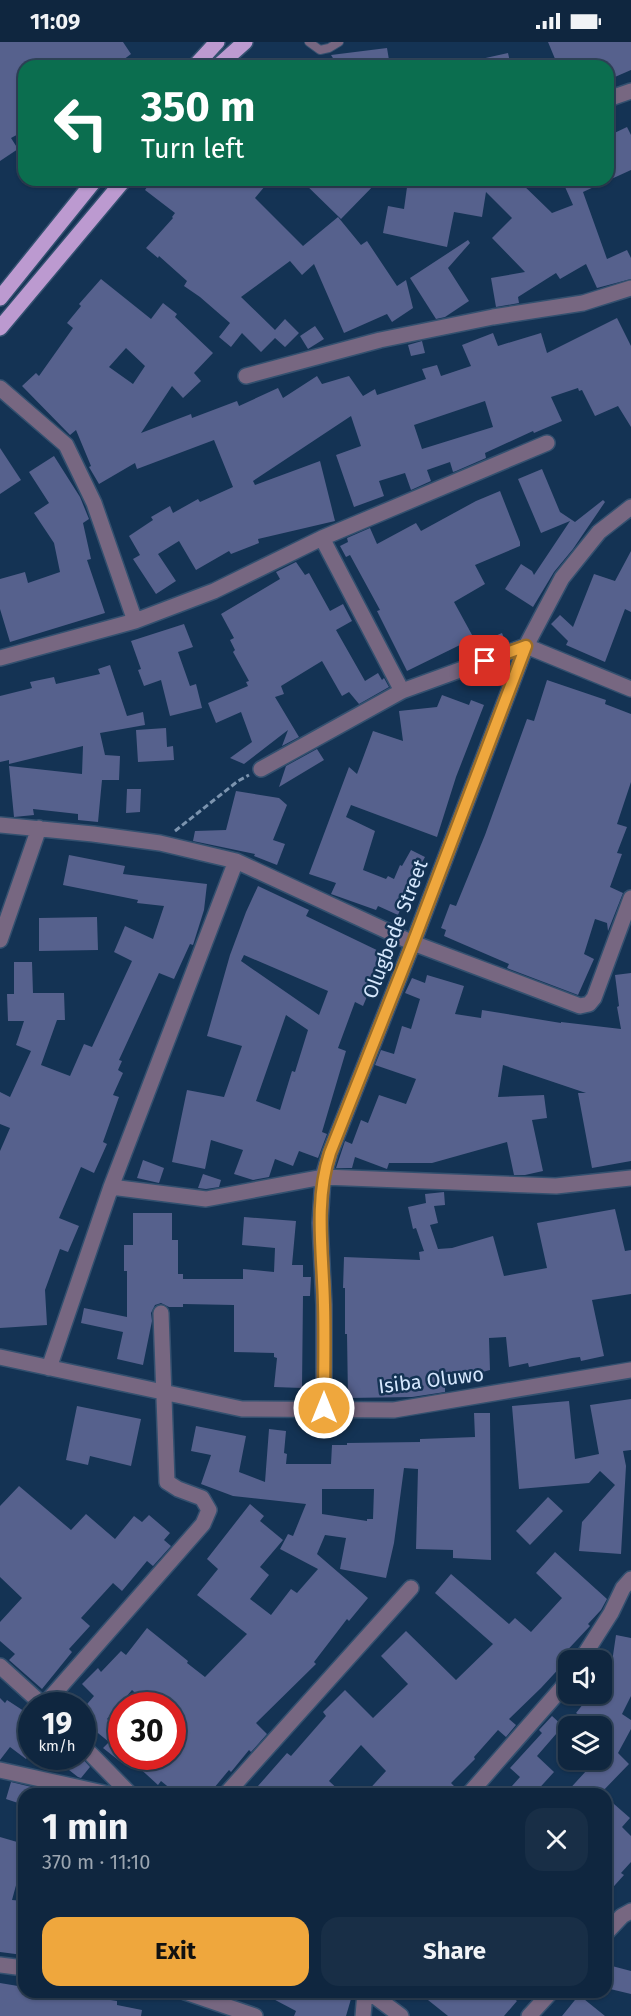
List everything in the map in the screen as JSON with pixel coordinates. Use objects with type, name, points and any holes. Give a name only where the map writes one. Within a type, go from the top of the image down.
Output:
[{"type":"main road","points":[[200,60],[217,42]]},
{"type":"main road","points":[[225,60],[245,42]]},
{"type":"main road","points":[[0,298],[90,186]]},
{"type":"main road","points":[[0,328],[119,186]]},
{"type":"main road","points":[[77,203],[93,218]]},
{"type":"street","points":[[614,97],[631,91]]},
{"type":"street","points":[[246,376],[380,340],[493,317],[583,303],[631,288]]},
{"type":"street","points":[[0,388],[66,445],[94,503],[135,621]]},
{"type":"street","points":[[0,658],[135,621],[214,591],[322,538],[547,443]]},
{"type":"street","name":"Olugbede Street","points":[[324,1408],[324,1305],[320,1223],[322,1177],[330,1153],[526,646],[562,578],[599,532],[631,507]]},
{"type":"street","points":[[322,538],[402,691]]},
{"type":"street","points":[[261,769],[402,691],[526,646],[631,689]]},
{"type":"street","points":[[0,825],[160,843],[236,861],[413,943],[580,1006],[589,1004],[594,998],[631,898]]},
{"type":"street","points":[[0,940],[39,828]]},
{"type":"street","points":[[49,1368],[111,1187],[236,861]]},
{"type":"street","points":[[111,1187],[206,1199],[322,1177],[556,1186],[631,1178]]},
{"type":"street","points":[[55,1692],[203,1524],[209,1510],[202,1498],[167,1482],[161,1313]]},
{"type":"street","name":"Isiba Oluwo","points":[[0,1357],[243,1409],[394,1410],[631,1370]]},
{"type":"street","points":[[587,1650],[611,1613],[622,1588],[631,1579]]},
{"type":"street","points":[[230,1788],[411,1588]]},
{"type":"street","points":[[0,1666],[29,1692]]},
{"type":"street","points":[[474,1788],[558,1692]]},
{"type":"street","points":[[96,1759],[124,1788]]},
{"type":"street","points":[[0,1770],[81,1788]]},
{"type":"street","points":[[612,1927],[622,1916],[631,1911]]},
{"type":"street","points":[[0,1965],[18,1967]]},
{"type":"street","points":[[202,1998],[255,2016]]},
{"type":"street","points":[[363,2016],[366,1998]]},
{"type":"street","points":[[376,1998],[401,2016]]},
{"type":"street","points":[[529,2016],[546,1998]]},
{"type":"lane","points":[[309,42],[320,50],[339,42]]},
{"type":"path","points":[[160,843],[238,781],[261,769]]},
{"type":"building","points":[[0,42],[123,42],[131,54],[123,60],[18,60],[18,134],[11,138],[18,149],[0,161]]},
{"type":"building","points":[[548,42],[631,42],[631,70],[614,77],[614,60],[556,60]]},
{"type":"building","points":[[387,48],[389,60],[334,60],[331,55]]},
{"type":"building","points":[[508,53],[510,60],[476,60]]},
{"type":"building","points":[[627,127],[631,135],[631,170],[614,178],[614,133]]},
{"type":"building","points":[[148,186],[265,186],[255,198],[303,246],[338,217],[361,245],[367,241],[397,286],[406,280],[413,308],[392,322],[387,314],[344,333],[314,264],[302,275],[290,261],[241,297],[275,330],[285,319],[299,333],[285,347],[275,338],[261,352],[242,333],[231,347],[219,337],[230,323],[184,286],[187,281],[159,256],[158,258],[146,248],[175,213],[145,190]]},
{"type":"building","points":[[307,186],[373,186],[341,219]]},
{"type":"building","points":[[407,186],[524,186],[552,213],[573,205],[565,186],[596,186],[583,192],[607,259],[627,250],[631,258],[631,279],[597,288],[586,264],[560,279],[556,273],[518,297],[519,303],[496,307],[491,278],[525,272],[492,238],[512,218],[486,192],[482,217],[454,212],[447,247],[383,233],[388,206],[404,209]]},
{"type":"building","points":[[468,240],[470,243],[448,268],[469,301],[445,317],[436,319],[410,278]]},
{"type":"building","points":[[101,279],[151,319],[163,303],[177,314],[175,317],[213,353],[194,373],[201,381],[183,398],[172,386],[141,433],[191,414],[192,418],[237,401],[239,406],[278,388],[283,398],[317,376],[322,384],[349,376],[363,396],[375,389],[377,395],[426,379],[422,369],[437,365],[441,376],[471,366],[462,345],[493,333],[498,346],[541,333],[547,353],[617,318],[631,346],[631,427],[618,406],[595,416],[582,390],[579,391],[578,388],[551,397],[562,421],[534,433],[533,431],[485,453],[486,458],[456,471],[453,472],[450,462],[427,470],[431,481],[411,490],[405,473],[379,481],[384,496],[354,507],[336,455],[361,446],[351,416],[253,481],[255,485],[320,461],[335,521],[258,539],[259,543],[231,554],[229,551],[196,570],[179,541],[158,554],[176,581],[156,594],[133,559],[140,555],[129,536],[153,520],[151,517],[170,506],[173,513],[198,499],[200,502],[233,487],[214,440],[137,469],[135,463],[99,484],[89,467],[91,466],[76,430],[70,435],[22,386],[36,373],[39,376],[73,328],[67,323],[81,306],[79,304]],"holes":[[[126,348],[145,366],[133,384],[109,367]],[[485,401],[493,427],[422,449],[414,425]]]},
{"type":"building","points":[[315,326],[324,339],[308,349],[300,336]]},
{"type":"building","points":[[422,341],[425,353],[411,356],[408,345]]},
{"type":"building","points":[[0,448],[21,480],[0,494]]},
{"type":"building","points":[[54,456],[80,497],[89,519],[83,523],[91,559],[87,560],[105,613],[10,642],[0,609],[0,579],[25,572],[28,583],[60,572],[54,543],[34,513],[49,503],[29,472]]},
{"type":"building","points":[[542,469],[560,512],[575,522],[603,500],[605,502],[573,549],[554,572],[533,607],[505,589],[521,564],[534,575],[570,521],[541,533],[518,479]]},
{"type":"building","points":[[500,491],[520,546],[475,565],[485,584],[454,602],[477,644],[502,633],[505,641],[466,657],[460,645],[407,671],[377,611],[380,610],[350,555],[346,557],[340,546],[348,542],[347,538],[370,528],[377,544],[416,523],[421,531],[476,501]]},
{"type":"building","points":[[631,551],[631,612],[625,609],[605,662],[566,645],[568,641],[551,624],[560,615],[573,627],[594,574],[615,581]]},
{"type":"building","points":[[296,562],[305,575],[309,573],[330,611],[343,604],[352,621],[336,630],[365,681],[378,673],[389,687],[359,704],[349,692],[342,696],[322,661],[281,686],[284,694],[275,697],[299,737],[282,746],[288,730],[244,764],[230,758],[252,742],[241,712],[216,723],[208,703],[248,686],[246,682],[249,681],[233,652],[235,650],[230,640],[234,638],[221,614],[280,579],[276,572]]},
{"type":"building","points":[[184,624],[193,647],[178,652],[190,686],[196,684],[202,708],[170,716],[161,680],[144,686],[138,670],[141,669],[131,641]]},
{"type":"building","points":[[110,665],[127,716],[143,712],[145,725],[100,733],[105,755],[120,756],[119,780],[102,780],[98,822],[78,820],[78,814],[33,809],[34,815],[14,817],[9,766],[82,774],[83,746],[9,764],[9,760],[0,762],[0,696],[32,688],[30,682],[54,677],[56,684],[100,674],[98,669]]},
{"type":"building","points":[[547,680],[606,700],[605,704],[631,714],[631,782],[617,824],[627,827],[617,853],[622,854],[610,887],[623,893],[608,931],[607,923],[595,919],[584,954],[594,959],[578,995],[507,968],[509,964],[444,936],[446,930],[441,928],[450,904],[456,906],[485,835],[527,719],[534,721]]},
{"type":"building","points":[[442,695],[469,705],[471,700],[484,705],[456,777],[437,837],[351,805],[346,817],[375,831],[363,870],[386,879],[388,876],[394,879],[400,865],[402,866],[411,850],[425,857],[398,915],[378,906],[376,910],[331,894],[336,883],[309,874],[349,767],[357,774],[373,731],[403,741],[399,711],[437,707]]},
{"type":"building","points":[[166,728],[167,747],[173,746],[174,760],[138,762],[136,730]]},
{"type":"building","points":[[317,749],[324,760],[279,787],[286,766]]},
{"type":"building","points":[[127,789],[141,789],[140,812],[126,813]]},
{"type":"building","points":[[236,791],[279,798],[287,805],[273,840],[285,844],[277,865],[254,856],[255,854],[193,841],[195,831],[226,830]]},
{"type":"building","points":[[69,855],[125,866],[123,874],[207,884],[204,910],[193,945],[190,944],[174,979],[159,973],[119,1060],[122,1061],[118,1070],[123,1073],[113,1095],[119,1097],[103,1142],[107,1144],[94,1173],[81,1167],[59,1218],[79,1226],[68,1252],[60,1249],[45,1290],[47,1325],[0,1328],[0,1151],[10,1128],[0,1124],[0,1092],[10,1097],[31,1051],[16,1045],[24,1021],[8,1021],[7,994],[14,994],[14,962],[32,962],[33,993],[64,993],[65,1020],[57,1020],[41,1065],[70,1076],[84,1044],[92,1047],[132,961],[114,952],[125,926],[153,939],[164,906],[137,903],[138,900],[63,885]]},
{"type":"building","points":[[258,886],[309,910],[306,916],[385,954],[363,1006],[355,1002],[338,1048],[346,1051],[322,1132],[327,1134],[318,1158],[299,1151],[293,1166],[275,1159],[269,1177],[253,1180],[234,1174],[243,1150],[211,1140],[205,1169],[172,1162],[187,1090],[224,1097],[242,1046],[207,1036],[230,955]],"holes":[[[244,955],[328,991],[319,1015],[241,961]],[[286,1015],[308,1030],[280,1110],[256,1101]]]},
{"type":"building","points":[[97,917],[98,950],[39,951],[39,918]]},
{"type":"building","points":[[631,973],[631,1161],[592,1168],[578,1093],[586,1093],[503,1065],[498,1097],[544,1095],[547,1118],[532,1120],[543,1171],[514,1175],[507,1142],[432,1163],[389,1163],[387,1169],[355,1157],[352,1168],[336,1168],[345,1141],[352,1144],[361,1120],[368,1123],[379,1095],[406,1104],[416,1079],[375,1065],[381,1050],[394,1054],[402,1026],[411,1029],[420,999],[405,993],[412,978],[425,983],[427,975],[464,986],[455,1014],[481,1018],[482,1010],[561,1023],[621,1029],[615,975]]},
{"type":"building","points":[[143,1160],[164,1168],[159,1183],[137,1178]]},
{"type":"building","points":[[203,1174],[221,1180],[219,1187],[198,1188]]},
{"type":"building","points":[[444,1192],[445,1205],[434,1206],[438,1223],[430,1225],[438,1249],[452,1248],[493,1236],[504,1276],[547,1268],[537,1223],[615,1209],[625,1251],[631,1250],[631,1294],[592,1300],[604,1356],[581,1361],[580,1357],[529,1367],[528,1363],[509,1367],[506,1337],[489,1338],[490,1370],[445,1382],[445,1392],[412,1397],[348,1398],[345,1288],[343,1288],[344,1257],[420,1260],[419,1252],[424,1251],[416,1228],[413,1229],[408,1207],[426,1203],[425,1194]]},
{"type":"building","points":[[133,1213],[172,1213],[172,1240],[178,1240],[178,1274],[183,1274],[183,1279],[243,1279],[243,1269],[274,1272],[275,1248],[242,1245],[244,1217],[296,1221],[292,1265],[303,1265],[303,1277],[311,1277],[310,1296],[303,1296],[302,1388],[274,1387],[277,1358],[274,1357],[274,1353],[234,1352],[234,1305],[183,1304],[183,1307],[169,1307],[161,1303],[155,1305],[151,1313],[152,1321],[143,1365],[117,1359],[123,1332],[81,1323],[84,1308],[127,1317],[127,1271],[124,1271],[124,1245],[133,1245]]},
{"type":"building","points":[[631,1399],[631,1450],[623,1451],[626,1466],[621,1554],[579,1551],[582,1522],[615,1485],[600,1471],[589,1483],[519,1489],[512,1406],[569,1401],[575,1459],[599,1454],[590,1405]]},
{"type":"building","points":[[77,1406],[141,1419],[131,1466],[90,1456],[88,1465],[66,1460]]},
{"type":"building","points":[[474,1413],[490,1413],[491,1560],[453,1558],[453,1550],[416,1549],[418,1469],[404,1468],[394,1543],[386,1578],[340,1569],[346,1538],[325,1535],[317,1554],[368,1598],[349,1621],[347,1619],[314,1662],[316,1664],[256,1723],[267,1734],[251,1752],[249,1750],[231,1772],[229,1770],[214,1788],[170,1788],[161,1781],[158,1785],[142,1770],[186,1770],[186,1692],[134,1692],[132,1690],[130,1692],[108,1692],[108,1741],[96,1731],[96,1692],[90,1692],[82,1684],[98,1668],[101,1672],[121,1651],[126,1655],[147,1628],[205,1677],[247,1634],[197,1595],[218,1569],[207,1559],[250,1504],[264,1516],[260,1521],[283,1540],[260,1567],[269,1575],[250,1599],[271,1615],[291,1589],[297,1593],[318,1569],[280,1549],[288,1534],[293,1536],[306,1504],[233,1496],[201,1484],[211,1455],[191,1451],[196,1426],[246,1436],[239,1472],[265,1482],[269,1429],[286,1431],[284,1453],[287,1454],[286,1464],[331,1464],[332,1445],[420,1442],[420,1439],[475,1437]],"holes":[[[322,1489],[374,1489],[373,1519],[367,1519],[367,1521],[322,1514]]]},
{"type":"building","points":[[19,1486],[71,1530],[86,1514],[115,1539],[134,1516],[142,1522],[149,1515],[170,1533],[164,1540],[171,1546],[153,1566],[147,1561],[122,1591],[113,1583],[81,1618],[90,1626],[69,1649],[72,1652],[42,1689],[9,1660],[15,1654],[0,1641],[0,1622],[22,1598],[0,1577],[0,1506]]},
{"type":"building","points":[[548,1497],[563,1511],[530,1545],[516,1531]]},
{"type":"building","points":[[555,1552],[607,1599],[601,1610],[588,1624],[590,1626],[568,1650],[558,1650],[558,1670],[509,1719],[516,1725],[506,1737],[498,1730],[474,1757],[475,1759],[451,1783],[456,1788],[370,1788],[386,1771],[361,1745],[329,1781],[337,1788],[256,1788],[287,1753],[291,1756],[326,1716],[323,1712],[345,1690],[373,1718],[408,1684],[381,1656],[406,1631],[456,1680],[493,1644],[435,1593],[451,1574],[509,1624],[515,1618],[531,1632],[562,1598],[536,1573]]},
{"type":"building","points":[[616,1635],[631,1638],[631,1696],[622,1714],[631,1720],[631,1729],[618,1753],[629,1764],[606,1788],[570,1788],[587,1770],[612,1770],[612,1716],[580,1716],[576,1713],[583,1704],[612,1704],[612,1662]]},
{"type":"building","points":[[0,1698],[5,1703],[7,1700],[18,1707],[18,1753],[10,1747],[0,1760]]},
{"type":"building","points":[[552,1716],[558,1721],[558,1732],[537,1756],[554,1772],[539,1788],[510,1788],[520,1777],[510,1768],[542,1733],[539,1730]]},
{"type":"building","points":[[69,1770],[88,1770],[81,1778]]},
{"type":"building","points":[[11,1782],[36,1788],[18,1788],[18,1803],[6,1799]]},
{"type":"building","points":[[612,1802],[630,1818],[622,1827],[631,1836],[631,1862],[621,1873],[624,1875],[612,1888]]},
{"type":"building","points":[[0,1837],[18,1842],[18,1878],[12,1900],[18,1900],[18,1954],[0,1952]]},
{"type":"building","points":[[612,1966],[631,1971],[631,1994],[612,1989]]},
{"type":"building","points":[[0,1983],[18,1986],[18,1998],[98,1998],[117,2001],[117,2005],[142,2010],[141,2016],[0,2016]]},
{"type":"building","points":[[271,1998],[351,1999],[346,2016],[294,2016],[296,2011]]},
{"type":"building","points":[[426,1998],[513,1998],[517,2001],[504,2016],[448,2016]]},
{"type":"building","points":[[577,1998],[583,1998],[605,2016],[562,2016]]},
{"type":"route","points":[[324,1408],[324,1305],[320,1223],[322,1177],[526,646],[485,661]]}]
